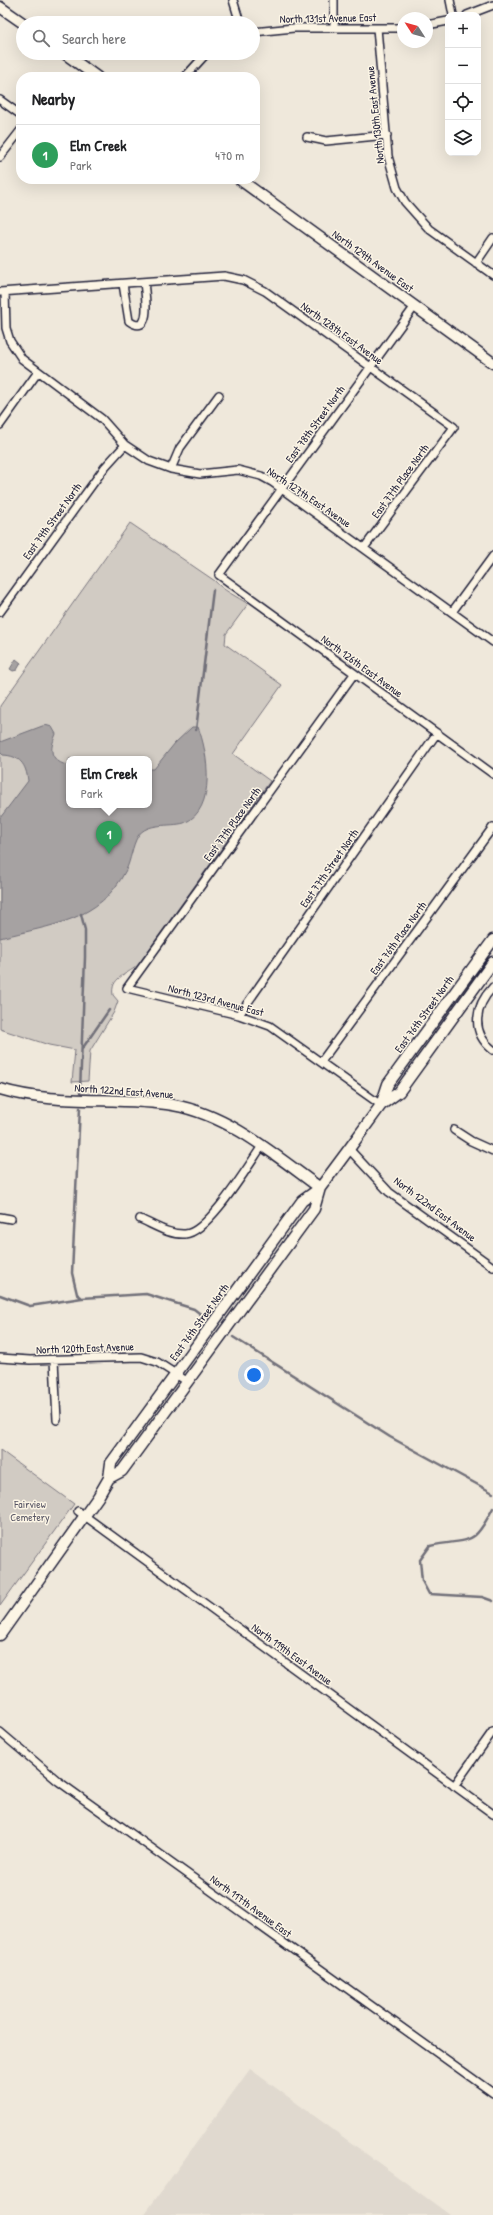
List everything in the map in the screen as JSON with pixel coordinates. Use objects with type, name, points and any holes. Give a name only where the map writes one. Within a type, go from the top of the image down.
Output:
[{"type":"main road","points":[[0,7],[16,18]]},
{"type":"main road","points":[[74,60],[90,72]]},
{"type":"main road","name":"North 129th Avenue East","points":[[246,184],[493,363]]},
{"type":"main road","name":"East 76th Street North","points":[[109,1478],[111,1463],[302,1202],[320,1188],[349,1149],[381,1105],[388,1084],[493,940]]},
{"type":"main road","name":"East 76th Street North","points":[[381,1105],[399,1092],[493,962]]},
{"type":"main road","name":"North 122nd East Avenue","points":[[0,1089],[42,1098],[174,1105],[217,1119],[262,1146],[320,1188]]},
{"type":"main road","name":"East 76th Street North","points":[[0,1635],[82,1513],[109,1478],[122,1471],[314,1209],[320,1188]]},
{"type":"street","points":[[233,0],[238,16]]},
{"type":"street","points":[[334,0],[334,28]]},
{"type":"street","points":[[450,0],[452,12]]},
{"type":"street","points":[[475,12],[493,5]]},
{"type":"street","points":[[433,24],[445,22]]},
{"type":"street","name":"North 131st Avenue East","points":[[260,31],[294,28],[397,28]]},
{"type":"street","name":"North 130th East Avenue","points":[[377,28],[387,135],[392,172],[397,188],[405,202],[429,230],[493,275]]},
{"type":"street","points":[[190,72],[201,60]]},
{"type":"street","points":[[0,100],[16,111]]},
{"type":"street","points":[[307,137],[326,141],[387,135]]},
{"type":"street","points":[[0,157],[16,136]]},
{"type":"street","points":[[476,263],[493,238]]},
{"type":"street","name":"North 128th East Avenue","points":[[2,292],[210,277],[233,277],[253,284],[454,427]]},
{"type":"street","points":[[123,284],[129,321],[134,324],[140,324],[145,321],[147,314],[144,282]]},
{"type":"street","name":"North 127th East Avenue","points":[[2,292],[6,328],[10,341],[22,360],[102,419],[125,445],[149,461],[171,469],[200,474],[238,470],[260,476],[282,489],[493,642]]},
{"type":"street","name":"East 78th Street North","points":[[219,575],[415,306]]},
{"type":"street","points":[[0,425],[38,372]]},
{"type":"street","points":[[171,469],[180,448],[219,395]]},
{"type":"street","name":"East 77th Place North","points":[[364,548],[454,427]]},
{"type":"street","name":"East 79th Street North","points":[[0,612],[105,467],[125,445]]},
{"type":"street","points":[[452,612],[493,556]]},
{"type":"street","name":"North 126th East Avenue","points":[[219,575],[493,774]]},
{"type":"street","name":"East 77th Place North","points":[[127,988],[354,674]]},
{"type":"street","name":"East 77th Street North","points":[[239,1015],[437,733]]},
{"type":"street","name":"East 76th Place North","points":[[321,1062],[493,827]]},
{"type":"street","points":[[493,987],[482,1001],[476,1013],[478,1030],[483,1040],[493,1050]]},
{"type":"street","name":"North 123rd Avenue East","points":[[127,988],[239,1015],[270,1026],[381,1105]]},
{"type":"street","points":[[454,1130],[471,1141],[493,1151]]},
{"type":"street","points":[[140,1218],[170,1233],[186,1234],[193,1232],[210,1219],[262,1146]]},
{"type":"street","name":"North 122nd East Avenue","points":[[349,1149],[389,1192],[493,1267]]},
{"type":"street","points":[[0,1216],[10,1219]]},
{"type":"street","name":"North 120th East Avenue","points":[[0,1358],[54,1360],[140,1357],[157,1362],[188,1382]]},
{"type":"street","points":[[54,1360],[57,1420]]},
{"type":"street","name":"North 119th East Avenue","points":[[82,1513],[493,1814]]},
{"type":"street","points":[[454,1786],[493,1731]]},
{"type":"street","name":"North 117th Avenue East","points":[[0,1732],[58,1781],[493,2093]]},
{"type":"shaded area","points":[[16,659],[21,663],[17,670],[13,671],[10,669]]},
{"type":"shaded area","points":[[45,725],[52,727],[56,734],[52,747],[52,754],[61,763],[66,765],[66,808],[152,808],[152,769],[154,769],[175,743],[192,727],[198,727],[202,738],[207,765],[206,794],[202,806],[194,816],[184,823],[153,827],[142,832],[136,840],[126,870],[115,887],[102,901],[88,911],[72,919],[0,938],[0,818],[28,781],[26,770],[21,762],[14,757],[3,755],[0,752],[0,742]]},
{"type":"shaded area","points":[[250,2069],[450,2215],[144,2215]]},
{"type":"green space","points":[[130,523],[248,604],[226,634],[225,644],[282,685],[233,754],[270,781],[137,966],[116,981],[113,989],[113,995],[118,1001],[114,1012],[90,1051],[88,1081],[72,1082],[75,1050],[49,1045],[0,1029],[0,706]]},
{"type":"green space","name":"Fairview Cemetery","points":[[0,1450],[74,1504],[0,1606]]},
{"type":"waterway","points":[[196,730],[213,590]]},
{"type":"waterway","points":[[80,1092],[85,957],[85,930],[81,914]]},
{"type":"waterway","points":[[82,1049],[109,1010]]},
{"type":"waterway","points":[[80,1108],[72,1273],[77,1294],[81,1297]]},
{"type":"waterway","points":[[0,1295],[30,1306],[82,1298],[146,1294],[194,1309],[203,1316]]},
{"type":"waterway","points":[[233,1337],[390,1437],[493,1493]]},
{"type":"waterway","points":[[493,1508],[475,1536],[462,1541],[430,1546],[420,1560],[422,1581],[429,1594],[482,1597],[493,1601]]},
{"type":"place","name":"Elm Creek","points":[[109,854]]}]
